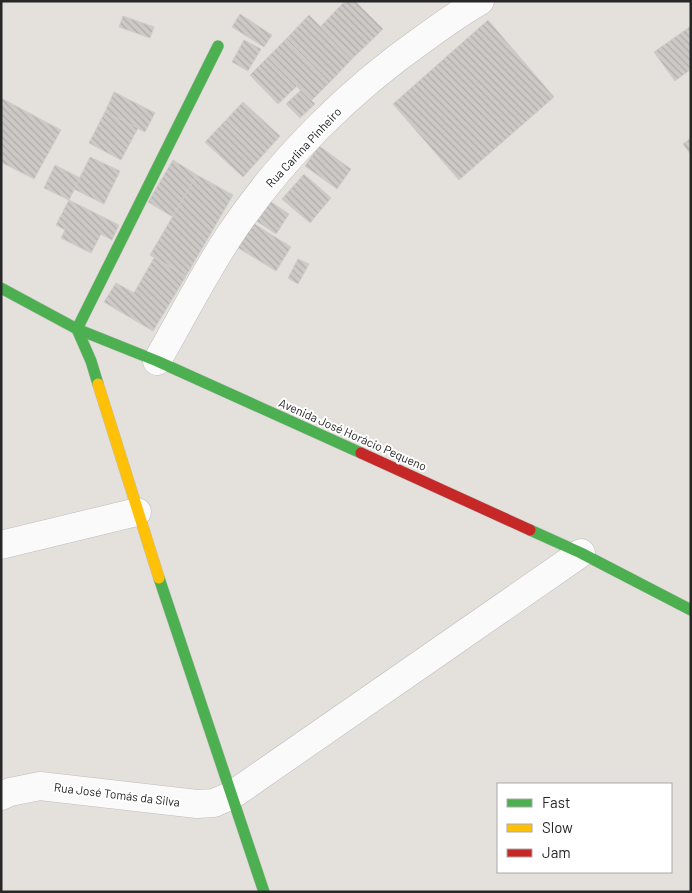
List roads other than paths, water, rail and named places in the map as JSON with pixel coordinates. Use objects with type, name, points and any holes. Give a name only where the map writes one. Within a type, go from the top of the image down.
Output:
[{"type":"street","name":"Rua Carlina Pinheiro","points":[[158,361],[229,236],[272,178],[322,124],[365,84],[403,53],[480,1]]},
{"type":"street","points":[[218,46],[77,329],[91,361],[138,512],[264,892]]},
{"type":"street","name":"Avenida José Horácio Pequeno","points":[[1,288],[77,329],[158,361],[581,553],[691,610]]},
{"type":"street","points":[[1,545],[138,512]]},
{"type":"street","name":"Rua José Tomás da Silva","points":[[1,796],[10,792],[40,786],[198,804],[214,802],[232,795],[581,553]]}]
